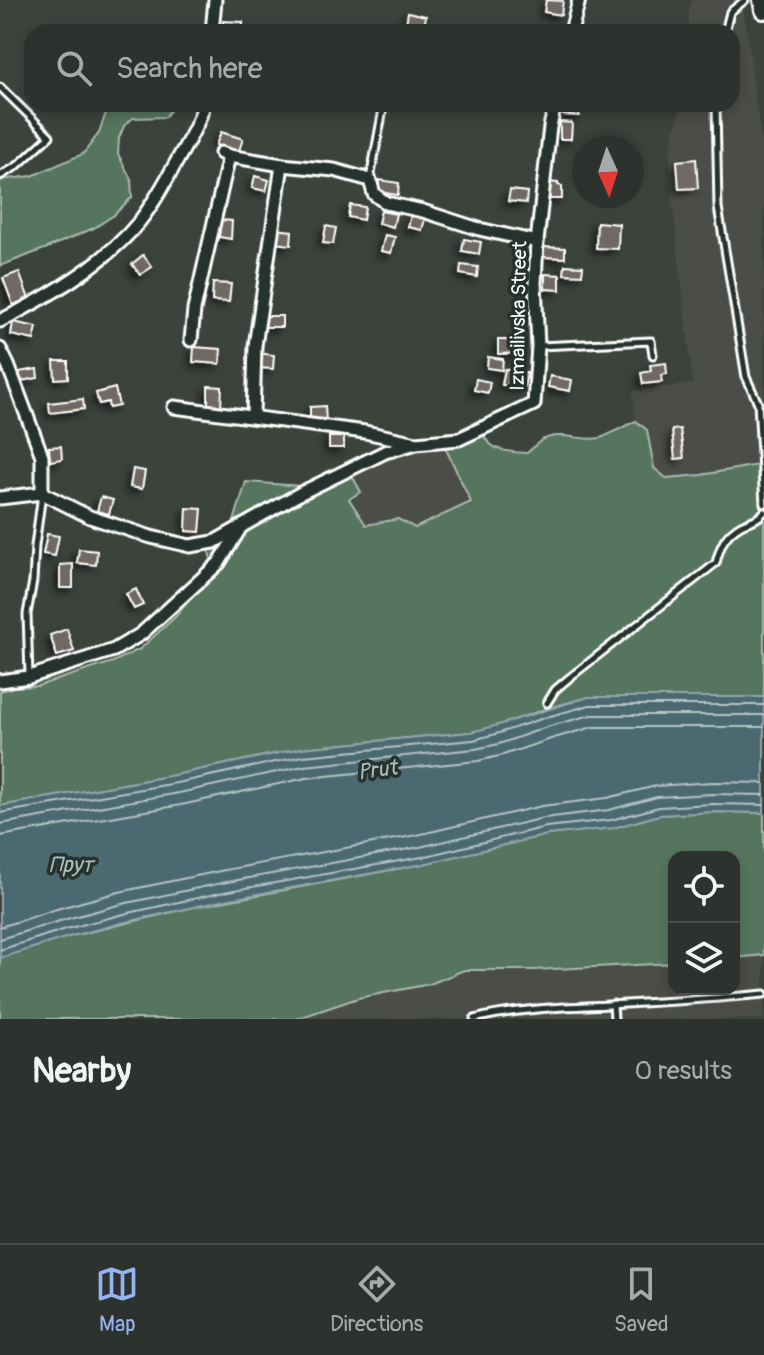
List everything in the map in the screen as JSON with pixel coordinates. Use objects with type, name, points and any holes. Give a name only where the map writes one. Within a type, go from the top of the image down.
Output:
[{"type":"main road","points":[[762,0],[764,10]]},
{"type":"street","points":[[213,24],[215,0]]},
{"type":"street","points":[[573,24],[579,0]]},
{"type":"street","points":[[0,321],[58,289],[119,243],[139,221],[165,183],[202,112]]},
{"type":"street","name":"Izmailivska Street","points":[[416,443],[459,439],[534,404],[538,346],[537,242],[553,112]]},
{"type":"street","points":[[191,340],[194,310],[225,154],[282,165],[334,170],[370,180],[374,194],[386,203],[537,242]]},
{"type":"street","points":[[253,416],[255,346],[282,165]]},
{"type":"street","points":[[0,349],[42,456],[42,493]]},
{"type":"street","points":[[174,407],[365,432],[416,443]]},
{"type":"street","points":[[0,498],[42,493],[90,517],[190,546],[214,542],[301,493],[385,452],[416,443]]},
{"type":"street","points":[[0,681],[29,677],[114,650],[141,634],[219,563],[241,527]]},
{"type":"lane","points":[[727,24],[730,12],[745,0]]},
{"type":"lane","points":[[0,87],[24,111]]},
{"type":"lane","points":[[0,176],[17,166],[50,136],[26,112]]},
{"type":"lane","points":[[370,180],[383,112]]},
{"type":"lane","points":[[716,112],[718,207],[746,377],[758,403],[764,504]]},
{"type":"lane","points":[[538,346],[651,341],[653,355]]},
{"type":"lane","points":[[29,677],[27,614],[42,493]]},
{"type":"lane","points":[[547,703],[555,690],[569,678],[716,563],[720,544],[741,525],[759,519],[764,512]]},
{"type":"lane","points":[[474,1019],[511,1011],[764,994]]},
{"type":"lane","points":[[613,1004],[614,1019]]},
{"type":"shaded area","points":[[692,0],[739,0],[743,3],[764,165],[764,464],[666,478],[654,468],[647,430],[636,421],[633,391],[693,384],[672,198],[670,157],[674,133],[680,112],[740,112],[740,24],[689,24]]},
{"type":"shaded area","points":[[444,445],[471,502],[415,528],[398,519],[366,525],[349,499],[361,492],[350,473],[393,452]]},
{"type":"shaded area","points":[[764,955],[764,1019],[296,1019],[358,998],[430,984],[464,970],[668,963],[668,995],[740,995],[740,957]]},
{"type":"green space","points":[[106,112],[169,112],[165,117],[133,118],[124,126],[118,154],[131,179],[132,197],[114,215],[94,228],[0,266],[0,180],[32,176],[83,154],[99,133]]},
{"type":"green space","points":[[479,420],[485,438],[495,447],[527,453],[549,437],[600,438],[636,421],[647,430],[654,468],[666,478],[764,464],[764,697],[589,697],[471,732],[302,748],[175,775],[0,806],[0,691],[37,686],[113,662],[140,649],[174,618],[215,571],[205,540],[233,525],[246,482],[302,486],[401,438],[448,436]],"holes":[[[444,445],[471,502],[415,528],[398,519],[366,525],[349,499],[361,492],[351,474],[393,452]]]},
{"type":"green space","points":[[764,813],[764,955],[740,957],[740,851],[668,851],[668,963],[464,970],[430,984],[358,998],[296,1019],[0,1019],[0,958],[68,937],[194,907],[423,864],[547,835],[613,828],[659,815]]},
{"type":"water","name":"Прут","points":[[589,697],[764,697],[764,813],[659,815],[613,828],[547,835],[423,864],[230,899],[126,922],[0,958],[0,806],[175,775],[302,748],[471,732]]},
{"type":"building","points":[[546,0],[563,1],[561,15],[544,12]]},
{"type":"building","points":[[408,12],[426,16],[425,24],[406,24]]},
{"type":"building","points":[[223,21],[243,22],[243,24],[223,24]]},
{"type":"building","points":[[563,112],[579,112],[579,116],[563,115]]},
{"type":"building","points":[[560,122],[572,123],[571,139],[560,139]]},
{"type":"building","points":[[221,132],[243,139],[238,153],[216,145]]},
{"type":"building","points":[[696,159],[698,188],[679,189],[677,161]]},
{"type":"building","points":[[255,176],[269,180],[266,191],[252,188]]},
{"type":"building","points":[[379,180],[399,183],[398,195],[378,192]]},
{"type":"building","points":[[548,182],[562,186],[562,199],[548,199]]},
{"type":"building","points":[[510,190],[527,192],[526,203],[508,201]]},
{"type":"building","points":[[350,205],[365,207],[363,220],[348,217]]},
{"type":"building","points":[[381,211],[396,214],[393,227],[378,223]]},
{"type":"building","points":[[411,215],[425,219],[422,230],[408,227]]},
{"type":"building","points":[[221,220],[232,221],[231,239],[219,237]]},
{"type":"building","points":[[597,222],[619,224],[618,249],[596,248]]},
{"type":"building","points":[[326,226],[336,228],[333,244],[323,243]]},
{"type":"building","points":[[275,229],[292,231],[291,245],[274,243]]},
{"type":"building","points":[[385,235],[395,237],[391,253],[381,251]]},
{"type":"building","points":[[464,239],[481,242],[479,254],[462,251]]},
{"type":"building","points":[[542,247],[565,248],[565,258],[542,257]]},
{"type":"building","points":[[143,255],[152,267],[140,275],[132,264]]},
{"type":"building","points":[[461,265],[478,267],[477,277],[460,274]]},
{"type":"building","points":[[565,265],[583,266],[582,275],[564,274]]},
{"type":"building","points":[[19,272],[29,299],[13,305],[3,278]]},
{"type":"building","points":[[545,274],[560,275],[560,290],[545,289]]},
{"type":"building","points":[[213,283],[231,284],[229,302],[212,301]]},
{"type":"building","points":[[265,316],[282,316],[282,327],[265,327]]},
{"type":"building","points":[[13,322],[37,327],[34,340],[11,335]]},
{"type":"building","points":[[498,340],[524,340],[524,353],[498,354]]},
{"type":"building","points":[[194,347],[221,349],[220,364],[193,362]]},
{"type":"building","points":[[258,353],[274,355],[273,369],[257,368]]},
{"type":"building","points":[[488,357],[503,359],[502,370],[487,368]]},
{"type":"building","points":[[54,361],[68,361],[68,378],[55,379]]},
{"type":"building","points":[[666,363],[667,374],[661,375],[662,382],[643,384],[641,373],[651,371],[650,365]]},
{"type":"building","points":[[37,369],[38,378],[21,381],[19,372]]},
{"type":"building","points":[[505,369],[527,373],[524,388],[502,385]]},
{"type":"building","points":[[550,376],[572,380],[570,391],[548,387]]},
{"type":"building","points":[[476,379],[490,382],[488,393],[474,390]]},
{"type":"building","points":[[208,386],[222,387],[221,408],[208,408]]},
{"type":"building","points":[[115,388],[119,406],[109,408],[108,402],[99,404],[96,393]]},
{"type":"building","points":[[83,399],[84,409],[50,413],[49,403]]},
{"type":"building","points":[[325,406],[326,422],[310,422],[310,407]]},
{"type":"building","points":[[680,429],[684,458],[675,459],[672,430]]},
{"type":"building","points":[[329,437],[344,437],[344,448],[329,448]]},
{"type":"building","points":[[61,446],[62,459],[50,461],[49,447]]},
{"type":"building","points":[[133,469],[145,471],[142,489],[130,487]]},
{"type":"building","points":[[101,497],[113,500],[109,514],[97,511]]},
{"type":"building","points":[[187,508],[202,509],[200,532],[186,531]]},
{"type":"building","points":[[47,534],[59,536],[55,556],[43,554]]},
{"type":"building","points":[[79,549],[97,551],[96,565],[77,563]]},
{"type":"building","points":[[73,564],[73,588],[60,588],[60,565]]},
{"type":"building","points":[[136,589],[143,605],[134,609],[126,594]]},
{"type":"building","points":[[67,629],[74,651],[57,656],[50,635]]},
{"type":"water label","name":"Prut","points":[[377,769]]}]
